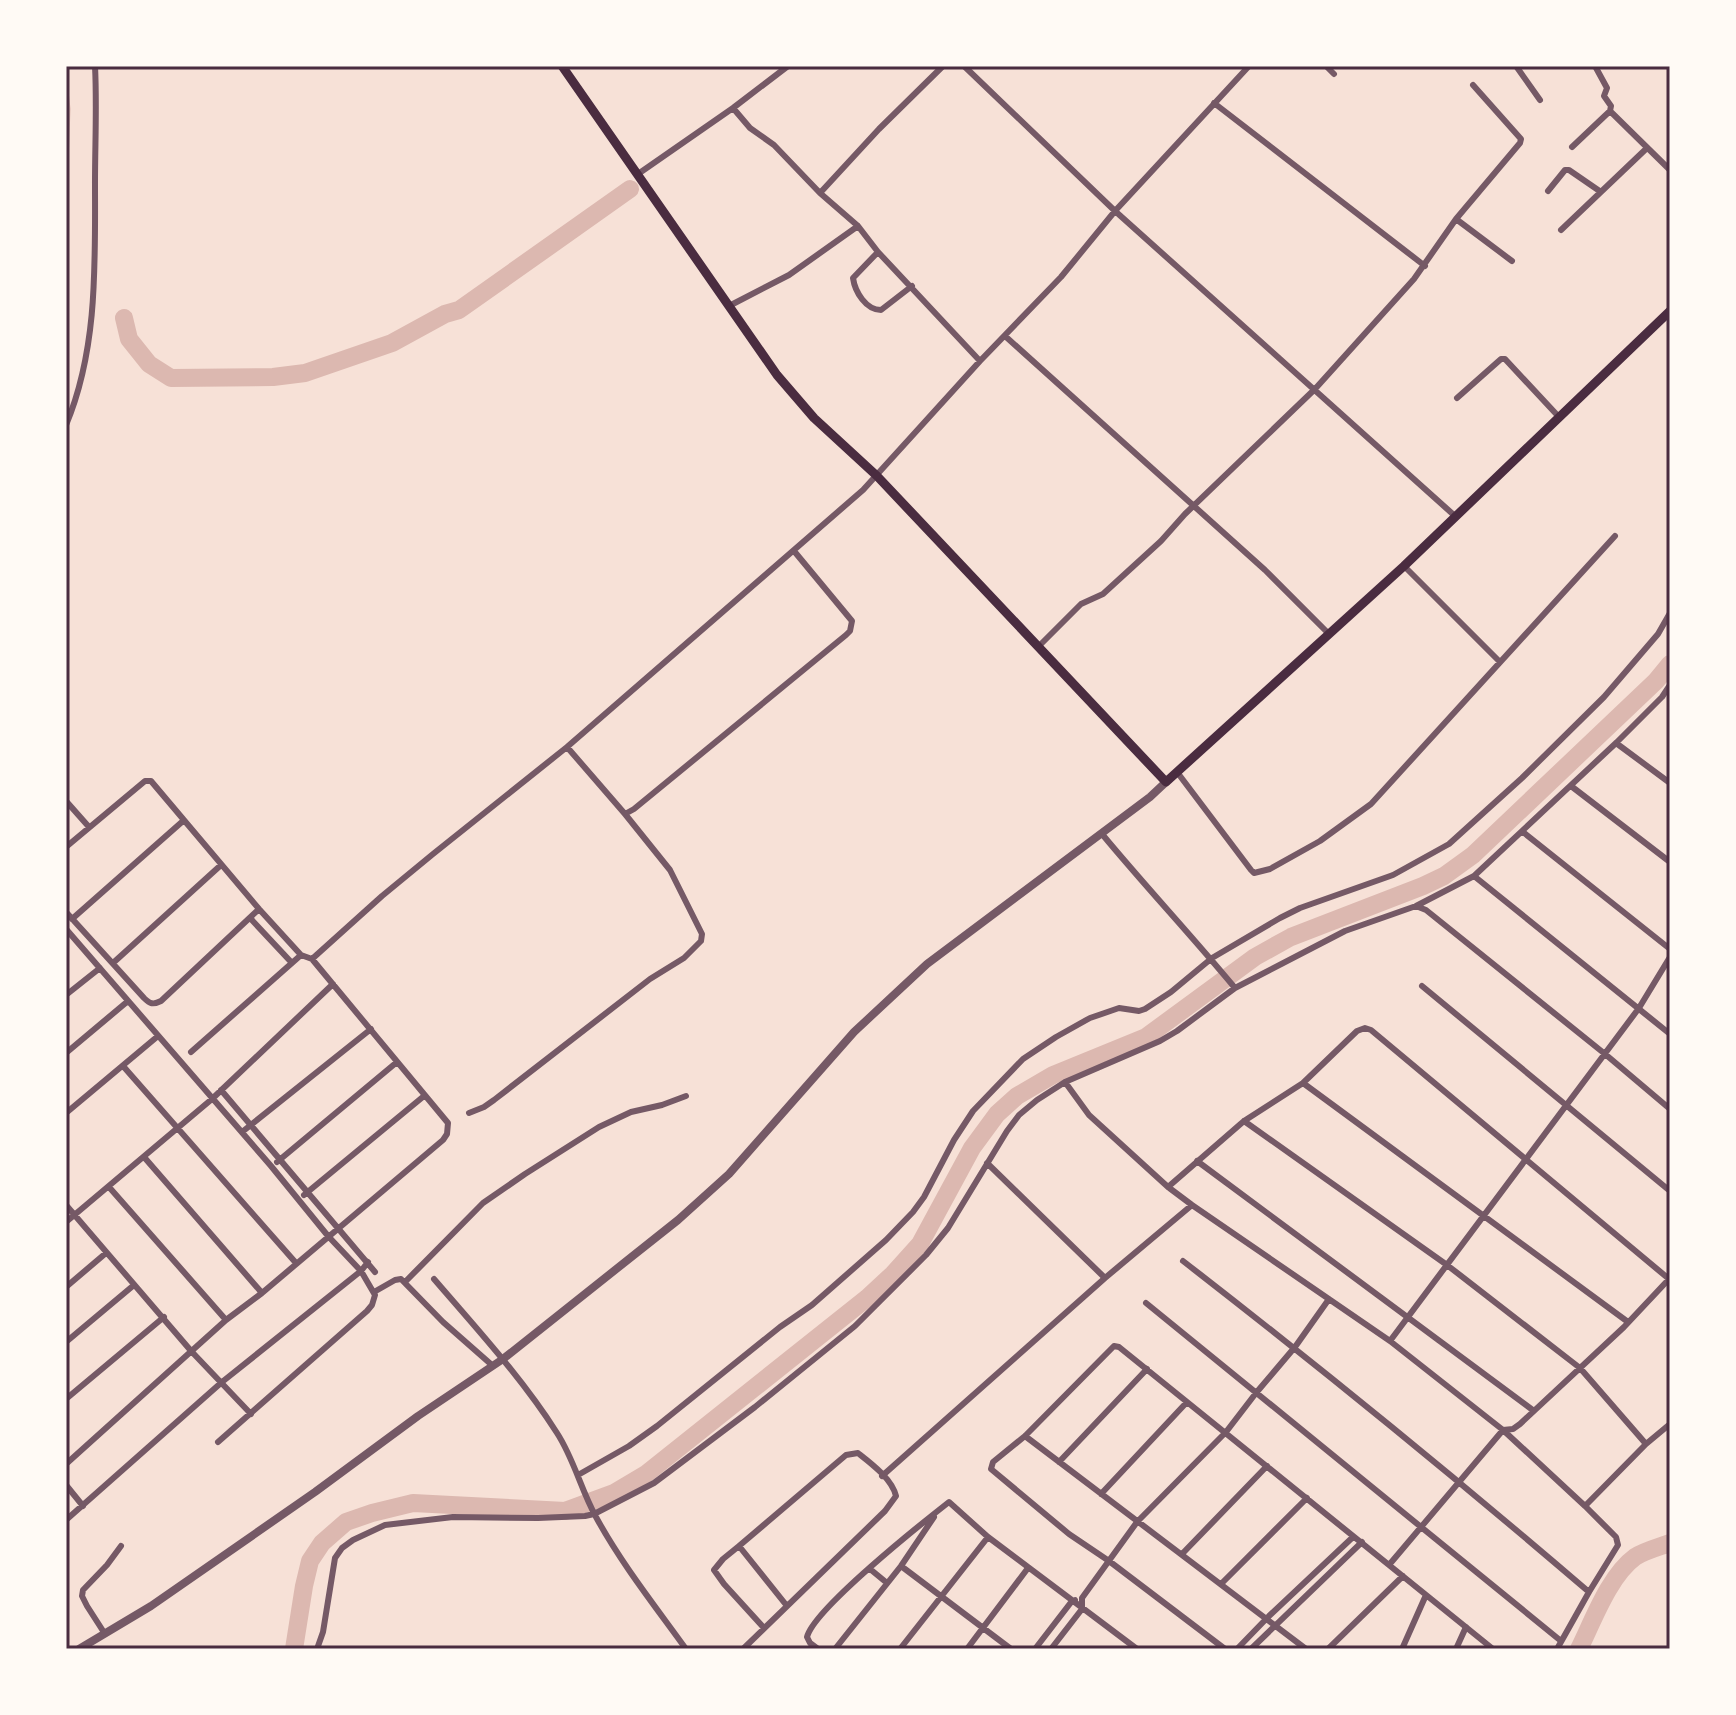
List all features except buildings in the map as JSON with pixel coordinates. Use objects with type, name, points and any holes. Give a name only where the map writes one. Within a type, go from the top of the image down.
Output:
[{"type":"main road","points":[[562,66],[777,375],[805,407],[877,476],[1166,782],[1404,566],[1670,311]]},
{"type":"street","points":[[66,425],[74,406],[92,319],[95,66]]},
{"type":"street","points":[[638,174],[788,66]]},
{"type":"street","points":[[820,193],[943,66]]},
{"type":"street","points":[[312,959],[422,862],[567,747],[877,476],[980,361],[1061,277],[1115,211],[1249,66]]},
{"type":"street","points":[[1326,66],[1334,74]]},
{"type":"street","points":[[1516,66],[1540,100]]},
{"type":"street","points":[[1572,147],[1610,111],[1611,106],[1604,96],[1607,88],[1595,66]]},
{"type":"street","points":[[968,67],[1115,211],[1455,516]]},
{"type":"street","points":[[1038,647],[1081,604],[1103,594],[1161,541],[1315,389],[1425,266],[1456,219],[1521,140],[1473,85]]},
{"type":"street","points":[[1214,103],[1425,266]]},
{"type":"street","points":[[733,108],[750,128],[774,145],[820,193],[858,226],[878,252],[980,361]]},
{"type":"street","points":[[1610,111],[1670,170]]},
{"type":"street","points":[[1561,230],[1647,148]]},
{"type":"street","points":[[1548,191],[1565,170],[1569,170],[1601,192]]},
{"type":"street","points":[[1456,219],[1512,261]]},
{"type":"street","points":[[729,306],[789,275],[858,226]]},
{"type":"street","points":[[878,252],[853,278],[857,292],[867,304],[874,310],[881,310],[912,286]]},
{"type":"street","points":[[1005,336],[1265,570],[1329,634]]},
{"type":"street","points":[[1457,398],[1501,359],[1505,359],[1559,417]]},
{"type":"street","points":[[1177,772],[1251,870],[1254,873],[1270,869],[1320,841],[1371,804],[1615,536]]},
{"type":"street","points":[[625,814],[850,631],[852,621],[847,613],[794,551]]},
{"type":"street","points":[[1404,566],[1500,662]]},
{"type":"street","points":[[578,1475],[657,1426],[812,1305],[886,1240],[924,1197],[973,1111],[1023,1059],[1090,1018],[1119,1008],[1145,1009],[1258,930],[1300,908],[1393,875],[1449,844],[1604,697],[1658,634],[1670,613]]},
{"type":"street","points":[[317,1649],[323,1632],[335,1558],[342,1548],[385,1525],[453,1517],[538,1518],[592,1511],[654,1483],[855,1326],[941,1238],[1007,1131],[1019,1115],[1037,1100],[1065,1082],[1160,1041],[1235,988],[1345,931],[1416,906],[1474,876],[1616,743],[1670,685]]},
{"type":"street","points":[[1662,697],[1670,703]]},
{"type":"street","points":[[1616,743],[1670,783]]},
{"type":"street","points":[[469,1113],[494,1100],[650,979],[684,958],[701,941],[702,934],[670,870],[567,747]]},
{"type":"street","points":[[66,847],[145,781],[155,785],[259,909],[301,955],[312,959],[448,1123],[447,1134],[262,1293],[226,1320],[66,1464]]},
{"type":"street","points":[[79,1649],[163,1597],[503,1359],[678,1220],[729,1174],[854,1032],[927,964],[1102,834],[1166,782]]},
{"type":"street","points":[[1571,786],[1670,862]]},
{"type":"street","points":[[66,801],[89,827]]},
{"type":"street","points":[[72,919],[183,821]]},
{"type":"street","points":[[1523,832],[1670,949]]},
{"type":"street","points":[[1102,834],[1235,988]]},
{"type":"street","points":[[113,963],[221,865]]},
{"type":"street","points":[[1474,876],[1670,1034]]},
{"type":"street","points":[[1416,906],[1426,910],[1670,1109]]},
{"type":"street","points":[[66,912],[144,998],[154,1004],[161,1001],[259,909]]},
{"type":"street","points":[[250,918],[292,963]]},
{"type":"street","points":[[67,932],[361,1271],[374,1292],[374,1301],[367,1311],[218,1442]]},
{"type":"street","points":[[191,1052],[301,955]]},
{"type":"street","points":[[1390,1341],[1639,1008],[1670,957]]},
{"type":"street","points":[[66,995],[100,968]]},
{"type":"street","points":[[66,1222],[212,1099],[333,984]]},
{"type":"street","points":[[1422,986],[1670,1191]]},
{"type":"street","points":[[66,1053],[128,1001]]},
{"type":"street","points":[[1168,1187],[1244,1121],[1303,1083],[1357,1031],[1365,1028],[1670,1278],[1534,1411],[1513,1429],[1503,1430],[1389,1565]]},
{"type":"street","points":[[242,1132],[371,1029]]},
{"type":"street","points":[[66,1113],[158,1036]]},
{"type":"street","points":[[271,1166],[397,1062]]},
{"type":"street","points":[[123,1066],[296,1263]]},
{"type":"street","points":[[1065,1082],[1089,1115],[1168,1187],[1390,1341],[1503,1430],[1616,1537],[1618,1545],[1557,1649]]},
{"type":"street","points":[[1303,1083],[1628,1322]]},
{"type":"street","points":[[221,1090],[375,1272]]},
{"type":"street","points":[[298,1200],[424,1096]]},
{"type":"street","points":[[405,1282],[483,1203],[525,1174],[599,1127],[631,1112],[686,1096]]},
{"type":"street","points":[[1244,1121],[1447,1265],[1580,1368],[1646,1444]]},
{"type":"street","points":[[144,1157],[262,1293]]},
{"type":"street","points":[[1197,1161],[1534,1411]]},
{"type":"street","points":[[987,1163],[1105,1278]]},
{"type":"street","points":[[109,1187],[226,1320]]},
{"type":"street","points":[[66,1205],[192,1352],[251,1414]]},
{"type":"street","points":[[882,1476],[1192,1205]]},
{"type":"street","points":[[66,1287],[106,1253]]},
{"type":"street","points":[[1183,1261],[1295,1347],[1589,1592]]},
{"type":"street","points":[[66,1520],[222,1382],[361,1271],[368,1262]]},
{"type":"street","points":[[374,1292],[401,1279],[493,1366]]},
{"type":"street","points":[[434,1279],[503,1359],[558,1434],[592,1511],[615,1550],[686,1649]]},
{"type":"street","points":[[66,1342],[134,1285]]},
{"type":"street","points":[[1051,1649],[1082,1609],[1082,1598],[1137,1522],[1226,1432],[1295,1347],[1329,1299]]},
{"type":"street","points":[[1146,1303],[1561,1641]]},
{"type":"street","points":[[66,1399],[164,1317]]},
{"type":"street","points":[[1225,1649],[1069,1534],[991,1469],[993,1462],[1025,1436],[1114,1346],[1226,1432],[1493,1649]]},
{"type":"street","points":[[1059,1462],[1147,1369]]},
{"type":"street","points":[[1101,1494],[1187,1402]]},
{"type":"street","points":[[1585,1506],[1670,1424]]},
{"type":"street","points":[[1025,1436],[1306,1649]]},
{"type":"street","points":[[743,1649],[892,1502],[896,1496],[882,1476],[858,1453],[846,1455],[714,1570],[764,1628]]},
{"type":"street","points":[[1182,1554],[1267,1466]]},
{"type":"street","points":[[66,1485],[83,1506]]},
{"type":"street","points":[[1221,1584],[1307,1498]]},
{"type":"street","points":[[818,1649],[807,1637],[816,1620],[949,1502],[1125,1646],[1137,1649]]},
{"type":"street","points":[[835,1649],[901,1566],[939,1511]]},
{"type":"street","points":[[900,1649],[988,1537]]},
{"type":"street","points":[[1237,1649],[1353,1537]]},
{"type":"street","points":[[1251,1649],[1362,1542]]},
{"type":"street","points":[[105,1634],[87,1606],[82,1596],[83,1590],[121,1546]]},
{"type":"street","points":[[739,1546],[787,1606]]},
{"type":"street","points":[[901,1566],[1011,1649]]},
{"type":"street","points":[[967,1649],[1028,1568]]},
{"type":"street","points":[[870,1569],[887,1583]]},
{"type":"street","points":[[1328,1649],[1403,1576]]},
{"type":"street","points":[[1402,1649],[1426,1595]]},
{"type":"street","points":[[1035,1649],[1072,1601],[1082,1598]]},
{"type":"street","points":[[1456,1649],[1466,1627]]},
{"type":"waterway","points":[[66,82],[69,109],[66,189]]},
{"type":"waterway","points":[[124,318],[129,339],[149,364],[171,378],[273,377],[305,373],[392,343],[445,314],[459,310],[630,189]]},
{"type":"waterway","points":[[294,1649],[310,1561],[322,1543],[346,1522],[413,1503],[565,1511],[614,1493],[646,1474],[893,1274],[920,1244],[972,1148],[997,1114],[1017,1096],[1053,1075],[1146,1037],[1255,957],[1291,937],[1444,876],[1473,855],[1656,681],[1670,664]]},
{"type":"waterway","points":[[1579,1649],[1617,1575],[1639,1555],[1670,1543]]}]
